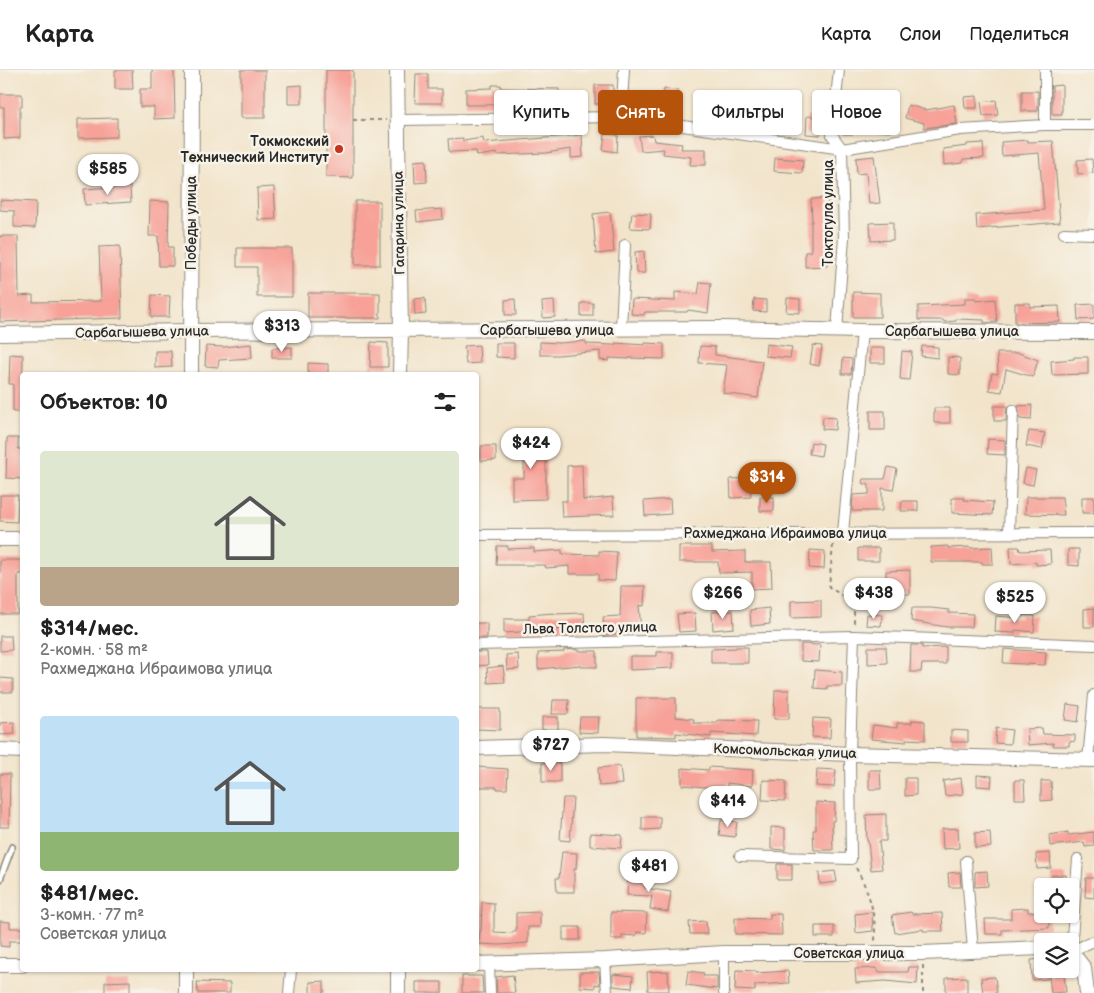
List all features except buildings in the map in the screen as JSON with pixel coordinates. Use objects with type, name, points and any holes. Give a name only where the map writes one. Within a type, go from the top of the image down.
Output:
[{"type":"street","name":"Победы улица","points":[[191,372],[192,70]]},
{"type":"street","name":"Гагарина улица","points":[[397,70],[400,372]]},
{"type":"street","points":[[623,90],[624,70]]},
{"type":"street","name":"Токтогула улица","points":[[837,330],[844,238],[842,149],[832,135],[839,70]]},
{"type":"street","points":[[1044,70],[1045,125]]},
{"type":"street","points":[[398,120],[598,117]]},
{"type":"street","points":[[683,126],[842,149],[960,130],[1045,125],[1094,126]]},
{"type":"street","points":[[1064,233],[1094,234]]},
{"type":"street","points":[[621,329],[625,245]]},
{"type":"street","name":"Сарбагышева улица","points":[[0,334],[370,329],[401,331],[721,328],[1094,332]]},
{"type":"street","points":[[843,533],[862,331]]},
{"type":"street","points":[[1009,532],[1013,410]]},
{"type":"street","name":"Рахмеджана Ибраимова улица","points":[[479,535],[1094,533]]},
{"type":"street","points":[[0,539],[20,539]]},
{"type":"street","points":[[740,856],[851,858],[850,754],[854,636]]},
{"type":"street","name":"Льва Толстого улица","points":[[479,645],[854,636],[1094,646]]},
{"type":"street","points":[[1091,760],[1094,695]]},
{"type":"street","name":"Комсомольская улица","points":[[479,748],[604,744],[850,754],[1091,760]]},
{"type":"street","points":[[0,750],[20,751]]},
{"type":"street","points":[[1072,933],[1078,859]]},
{"type":"street","points":[[966,861],[973,951]]},
{"type":"street","points":[[1079,947],[1094,941]]},
{"type":"street","name":"Советская улица","points":[[490,993],[483,964],[605,960],[724,953],[875,954],[1034,948]]},
{"type":"street","points":[[724,953],[724,993]]},
{"type":"street","points":[[605,960],[607,993]]},
{"type":"street","points":[[1079,961],[1084,968],[1087,993]]},
{"type":"street","points":[[0,965],[20,966]]},
{"type":"street","points":[[186,972],[186,993]]},
{"type":"street","points":[[289,993],[291,972]]},
{"type":"street","points":[[398,972],[398,993]]},
{"type":"lane","points":[[0,879],[12,847]]},
{"type":"path","points":[[353,120],[398,120]]},
{"type":"path","points":[[843,533],[831,547],[829,587],[854,603],[854,636]]},
{"type":"path","points":[[851,858],[867,888],[868,897],[873,906],[876,932],[875,954]]},
{"type":"path","points":[[922,953],[923,993]]},
{"type":"place","name":"Токмокский Технический Институт","points":[[339,149]]}]
